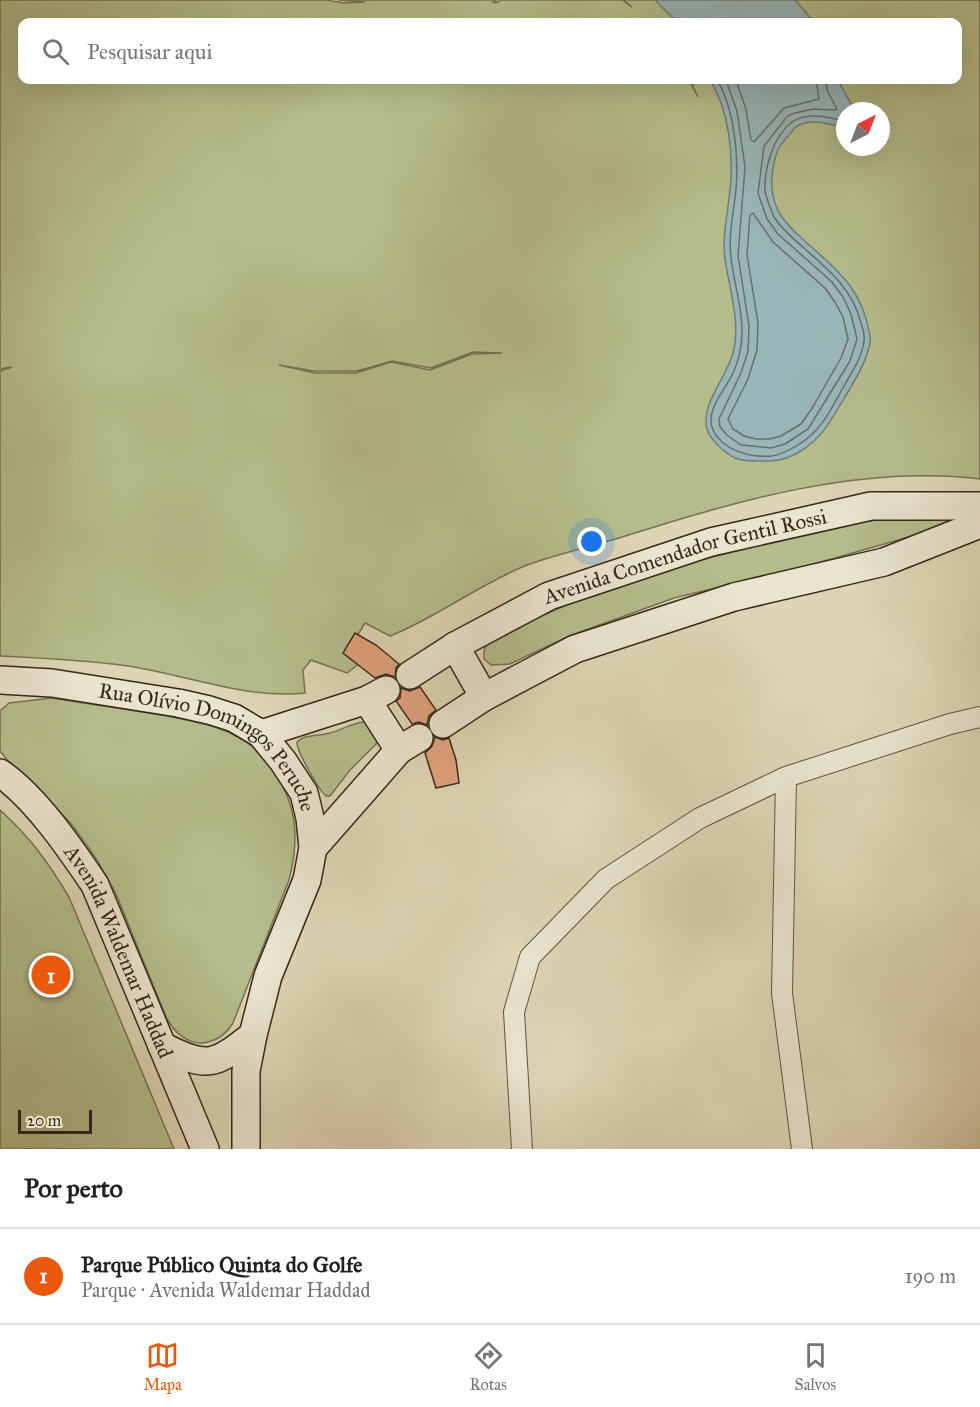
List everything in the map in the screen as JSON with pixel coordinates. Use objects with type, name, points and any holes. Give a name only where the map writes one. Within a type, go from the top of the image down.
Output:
[{"type":"street","name":"Avenida Comendador Gentil Rossi","points":[[410,675],[455,645],[549,596],[711,542],[872,506],[980,506]]},
{"type":"street","points":[[443,724],[484,697],[575,649],[734,597],[884,562],[980,524]]},
{"type":"street","points":[[455,645],[484,697]]},
{"type":"street","name":"Rua Olívio Domingos Peruche","points":[[0,680],[51,683],[178,703],[234,718],[261,734],[283,761],[304,794],[310,818],[313,848],[307,879],[268,976],[253,1035],[246,1071],[246,1149]]},
{"type":"street","points":[[261,734],[376,695],[409,744],[313,848]]},
{"type":"street","points":[[522,1149],[514,1012],[530,957],[606,879],[700,818],[786,777],[950,724],[980,717]]},
{"type":"street","name":"Avenida Waldemar Haddad","points":[[0,773],[69,846],[95,885],[205,1149]]},
{"type":"street","points":[[786,777],[782,993],[802,1149]]},
{"type":"street","points":[[162,1046],[189,1059],[208,1062],[229,1054],[253,1035]]},
{"type":"green space","points":[[0,0],[326,0],[344,3],[365,2],[338,0],[497,0],[493,2],[496,3],[501,0],[622,0],[632,7],[624,0],[980,0],[980,479],[934,476],[889,477],[797,489],[706,511],[550,557],[492,581],[425,620],[390,636],[365,623],[349,649],[364,660],[347,673],[311,660],[303,670],[305,693],[260,693],[128,666],[0,656],[0,371],[12,367],[0,369]],"holes":[[[473,352],[502,353],[472,354],[430,370],[391,362],[356,373],[315,373],[279,365],[314,371],[357,371],[392,361],[431,368]]]},
{"type":"green space","points":[[898,516],[943,518],[961,522],[807,566],[674,598],[569,636],[510,664],[491,665],[484,659],[487,643],[580,599],[677,566],[819,530]]},
{"type":"green space","points":[[51,698],[162,715],[220,729],[243,740],[255,749],[266,761],[284,789],[290,803],[295,832],[293,863],[289,880],[233,1023],[228,1030],[215,1039],[201,1043],[193,1042],[172,1027],[116,894],[97,860],[73,826],[0,751],[0,711],[9,703]]},
{"type":"green space","points":[[364,722],[370,723],[378,739],[376,744],[350,770],[330,796],[326,796],[308,770],[297,742],[300,739],[330,733]]},
{"type":"green space","points":[[0,810],[38,850],[69,897],[174,1149],[0,1149]]},
{"type":"water","points":[[655,0],[795,0],[811,18],[673,18]]},
{"type":"water","points":[[712,84],[840,84],[850,102],[836,102],[836,125],[808,122],[796,127],[787,137],[779,148],[775,160],[772,192],[776,207],[786,222],[840,274],[856,294],[867,320],[870,345],[850,389],[821,434],[796,454],[777,460],[751,461],[735,458],[718,446],[707,429],[706,419],[711,399],[727,369],[736,338],[724,250],[731,163],[729,134],[722,105]]},
{"type":"building","points":[[355,633],[376,645],[399,664],[395,677],[386,674],[375,678],[343,653]]},
{"type":"building","points":[[420,687],[436,710],[429,716],[427,725],[419,722],[412,724],[396,701],[400,698],[401,688],[410,691]]},
{"type":"building","points":[[435,737],[443,740],[449,738],[456,760],[459,783],[436,788],[425,753],[432,746]]},
{"type":"place","name":"Parque Público Quinta do Golfe","points":[[51,975]]}]
